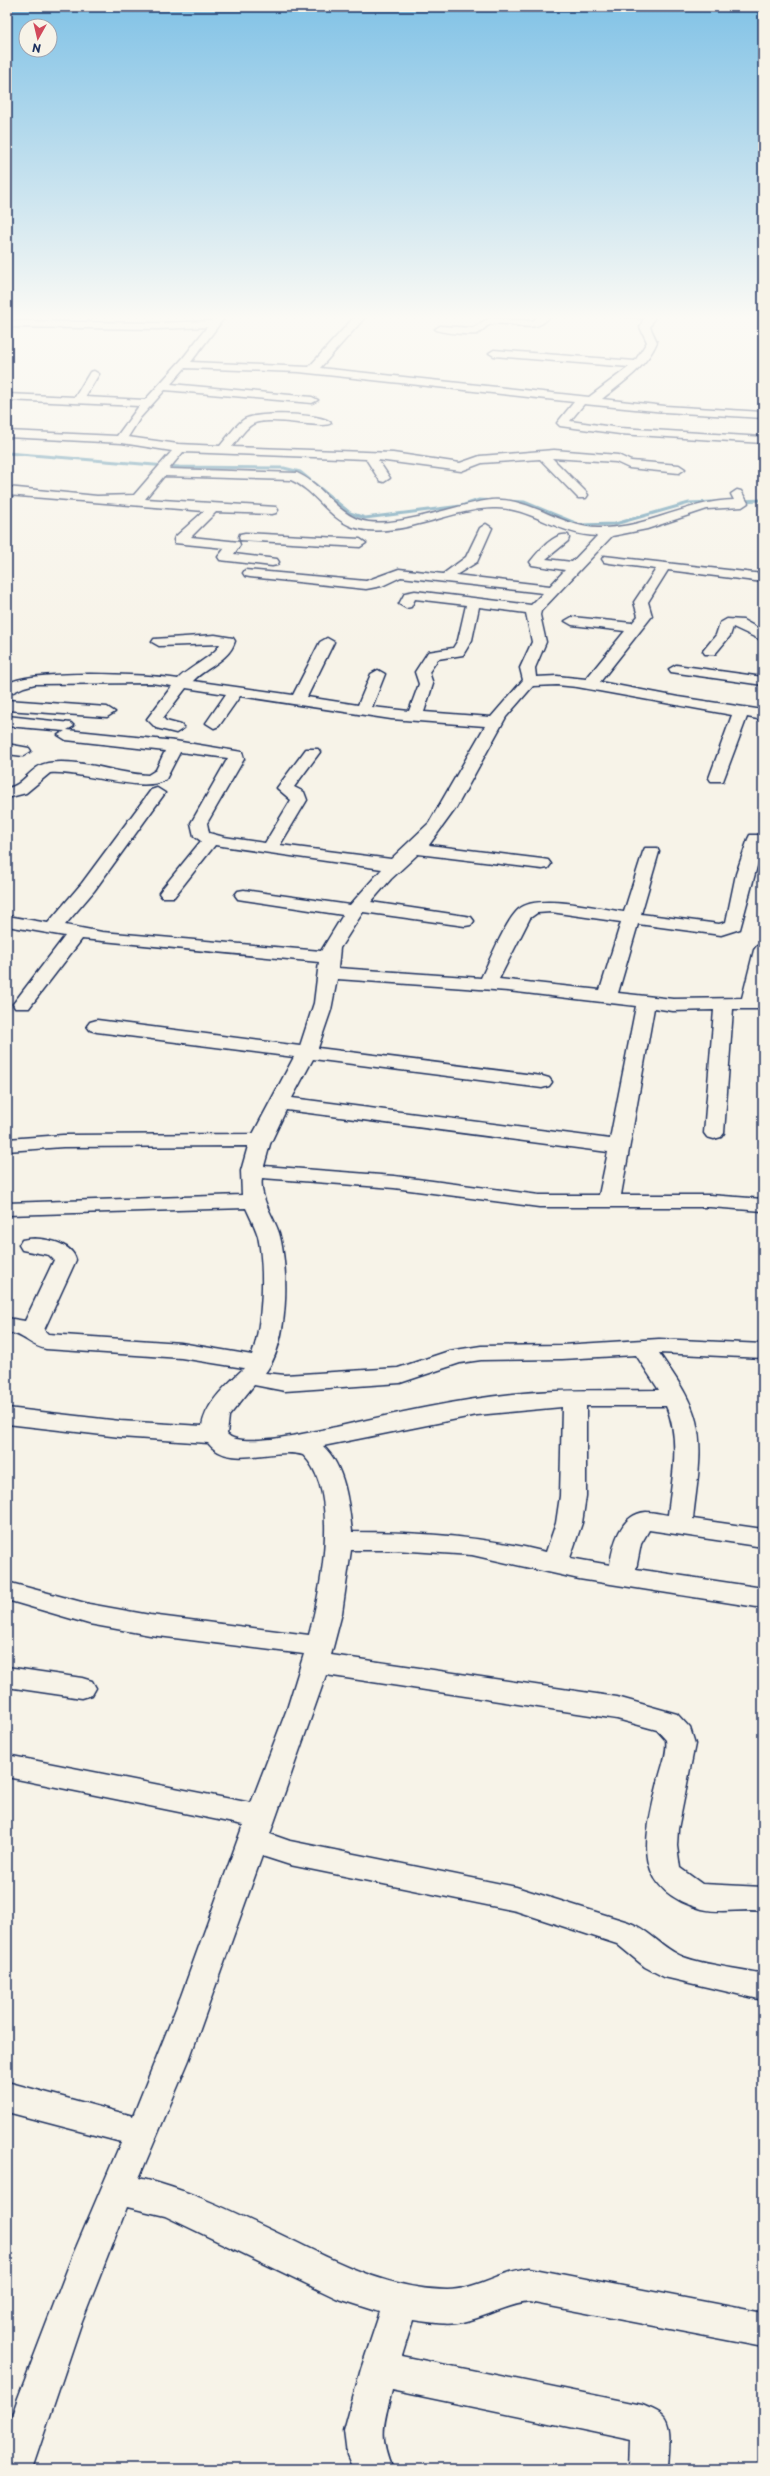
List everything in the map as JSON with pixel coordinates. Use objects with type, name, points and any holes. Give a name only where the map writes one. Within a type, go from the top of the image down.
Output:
[{"type":"street","points":[[121,440],[128,430]]},
{"type":"street","points":[[223,450],[241,430]]},
{"type":"street","points":[[610,430],[763,440]]},
{"type":"street","points":[[610,458],[622,431]]},
{"type":"street","points":[[7,434],[121,440],[178,448],[393,457],[434,465],[461,467],[480,460],[542,454],[624,459],[629,464],[679,469]]},
{"type":"street","points":[[129,501],[138,498],[178,451],[178,448]]},
{"type":"street","points":[[434,465],[443,454]]},
{"type":"street","points":[[542,454],[582,495]]},
{"type":"street","points":[[370,456],[384,478]]},
{"type":"street","points":[[162,468],[293,476],[302,480],[334,510],[359,524],[391,524],[494,504],[524,508],[568,528],[608,532],[642,525],[739,497]]},
{"type":"street","points":[[7,491],[34,492],[91,500],[129,501],[212,508],[272,510]]},
{"type":"street","points":[[212,508],[207,515],[180,540],[234,545],[225,557],[391,575]]},
{"type":"street","points":[[359,524],[360,559]]},
{"type":"street","points":[[447,578],[451,573],[472,559],[486,528]]},
{"type":"street","points":[[531,681],[528,676],[528,668],[538,644],[532,619],[534,610],[608,532]]},
{"type":"street","points":[[245,537],[360,543]]},
{"type":"street","points":[[563,538],[546,552],[537,562],[576,567]]},
{"type":"street","points":[[609,559],[763,578]]},
{"type":"street","points":[[589,685],[646,615],[641,602],[664,566]]},
{"type":"street","points":[[250,573],[366,585],[377,583],[391,575],[399,573],[552,590]]},
{"type":"street","points":[[406,604],[412,595],[534,610]]},
{"type":"street","points":[[415,716],[426,684],[422,672],[433,655],[458,652],[465,640],[473,603]]},
{"type":"street","points":[[572,621],[636,628]]},
{"type":"street","points":[[710,651],[723,636],[727,623],[738,623],[763,637]]},
{"type":"street","points":[[159,642],[215,639],[228,641],[222,652],[198,668],[183,684],[155,719],[161,725],[176,728]]},
{"type":"street","points":[[298,700],[327,642]]},
{"type":"street","points":[[676,669],[763,681]]},
{"type":"street","points":[[363,710],[378,674]]},
{"type":"street","points":[[7,676],[26,680],[139,678],[363,710],[415,716],[495,722]]},
{"type":"street","points":[[7,691],[26,680]]},
{"type":"street","points":[[673,1398],[574,1399],[503,1403],[400,1420],[295,1444],[241,1448],[219,1441],[215,1434],[215,1419],[218,1411],[254,1370],[268,1339],[271,1256],[266,1228],[254,1201],[251,1185],[252,1171],[260,1140],[306,1054],[319,1020],[328,965],[337,938],[357,908],[394,865],[429,836],[439,822],[495,722],[523,687],[531,681],[551,680],[589,685],[752,713],[717,778]]},
{"type":"street","points":[[214,723],[235,692]]},
{"type":"street","points":[[7,704],[106,712]]},
{"type":"street","points":[[7,721],[69,733],[219,751],[236,756],[236,759],[199,823],[198,830],[202,836],[211,839],[270,848],[394,865]]},
{"type":"street","points":[[7,793],[20,792],[39,772],[46,768],[69,733]]},
{"type":"street","points":[[46,768],[69,768],[130,778],[154,779],[161,773],[175,746]]},
{"type":"street","points":[[7,749],[23,751]]},
{"type":"street","points":[[270,848],[299,800],[298,795],[285,788],[312,752]]},
{"type":"street","points":[[53,928],[88,887],[157,793]]},
{"type":"street","points":[[168,893],[211,839]]},
{"type":"street","points":[[487,983],[523,914],[531,908],[551,907],[710,929],[730,928],[734,925],[745,874],[756,840]]},
{"type":"street","points":[[415,848],[542,864]]},
{"type":"street","points":[[607,997],[651,852]]},
{"type":"street","points":[[244,895],[465,921]]},
{"type":"street","points":[[10,927],[53,928],[77,933],[328,965],[673,1005],[757,1003],[763,950]]},
{"type":"street","points":[[22,1004],[77,933]]},
{"type":"street","points":[[609,1201],[646,1002]]},
{"type":"street","points":[[714,1133],[724,1004]]},
{"type":"street","points":[[98,1026],[306,1054],[542,1082]]},
{"type":"street","points":[[280,1103],[620,1147]]},
{"type":"street","points":[[7,1144],[71,1141],[260,1140]]},
{"type":"street","points":[[252,1171],[394,1182],[512,1199],[710,1201],[763,1204]]},
{"type":"street","points":[[7,1209],[254,1201]]},
{"type":"street","points":[[30,1245],[56,1250],[64,1254],[65,1260],[32,1331]]},
{"type":"street","points":[[7,1325],[32,1331],[40,1339],[46,1342],[201,1352],[231,1356],[270,1382],[285,1383],[382,1378],[414,1372],[457,1356],[481,1353],[562,1352],[643,1347],[705,1346],[763,1351]]},
{"type":"street","points":[[643,1347],[655,1363],[680,1410],[686,1432],[680,1525]]},
{"type":"street","points":[[555,1563],[569,1523],[573,1496],[574,1399]]},
{"type":"street","points":[[7,1416],[120,1429],[215,1434]]},
{"type":"street","points":[[13,2456],[61,2329],[118,2189],[159,2094],[257,1829],[317,1654],[333,1590],[339,1541],[332,1489],[325,1465],[314,1450],[295,1444]]},
{"type":"street","points":[[622,1576],[625,1553],[634,1529],[638,1523],[646,1521],[680,1525],[763,1538]]},
{"type":"street","points":[[339,1541],[453,1544],[515,1554],[579,1570],[763,1598]]},
{"type":"street","points":[[7,1591],[89,1614],[596,1704],[667,1722],[675,1729],[681,1744],[663,1832],[663,1862],[666,1873],[686,1890],[703,1897],[763,1899]]},
{"type":"street","points":[[7,1677],[82,1688]]},
{"type":"street","points":[[7,1766],[257,1829],[290,1853],[523,1900],[628,1935],[656,1958],[675,1968],[763,1987]]},
{"type":"street","points":[[7,2097],[142,2133]]},
{"type":"street","points":[[118,2189],[169,2201],[253,2239],[349,2286],[401,2302],[448,2307],[463,2305],[513,2286],[529,2286],[763,2330]]},
{"type":"street","points":[[373,2469],[366,2455],[363,2431],[379,2369],[401,2302]]},
{"type":"street","points":[[379,2369],[642,2424],[650,2429],[649,2469]]},
{"type":"waterway","points":[[7,453],[179,467],[284,468],[300,472],[350,513],[365,518],[461,506],[479,500],[496,501]]},
{"type":"waterway","points":[[505,501],[524,502],[580,525],[615,524],[689,503],[763,500]]}]
